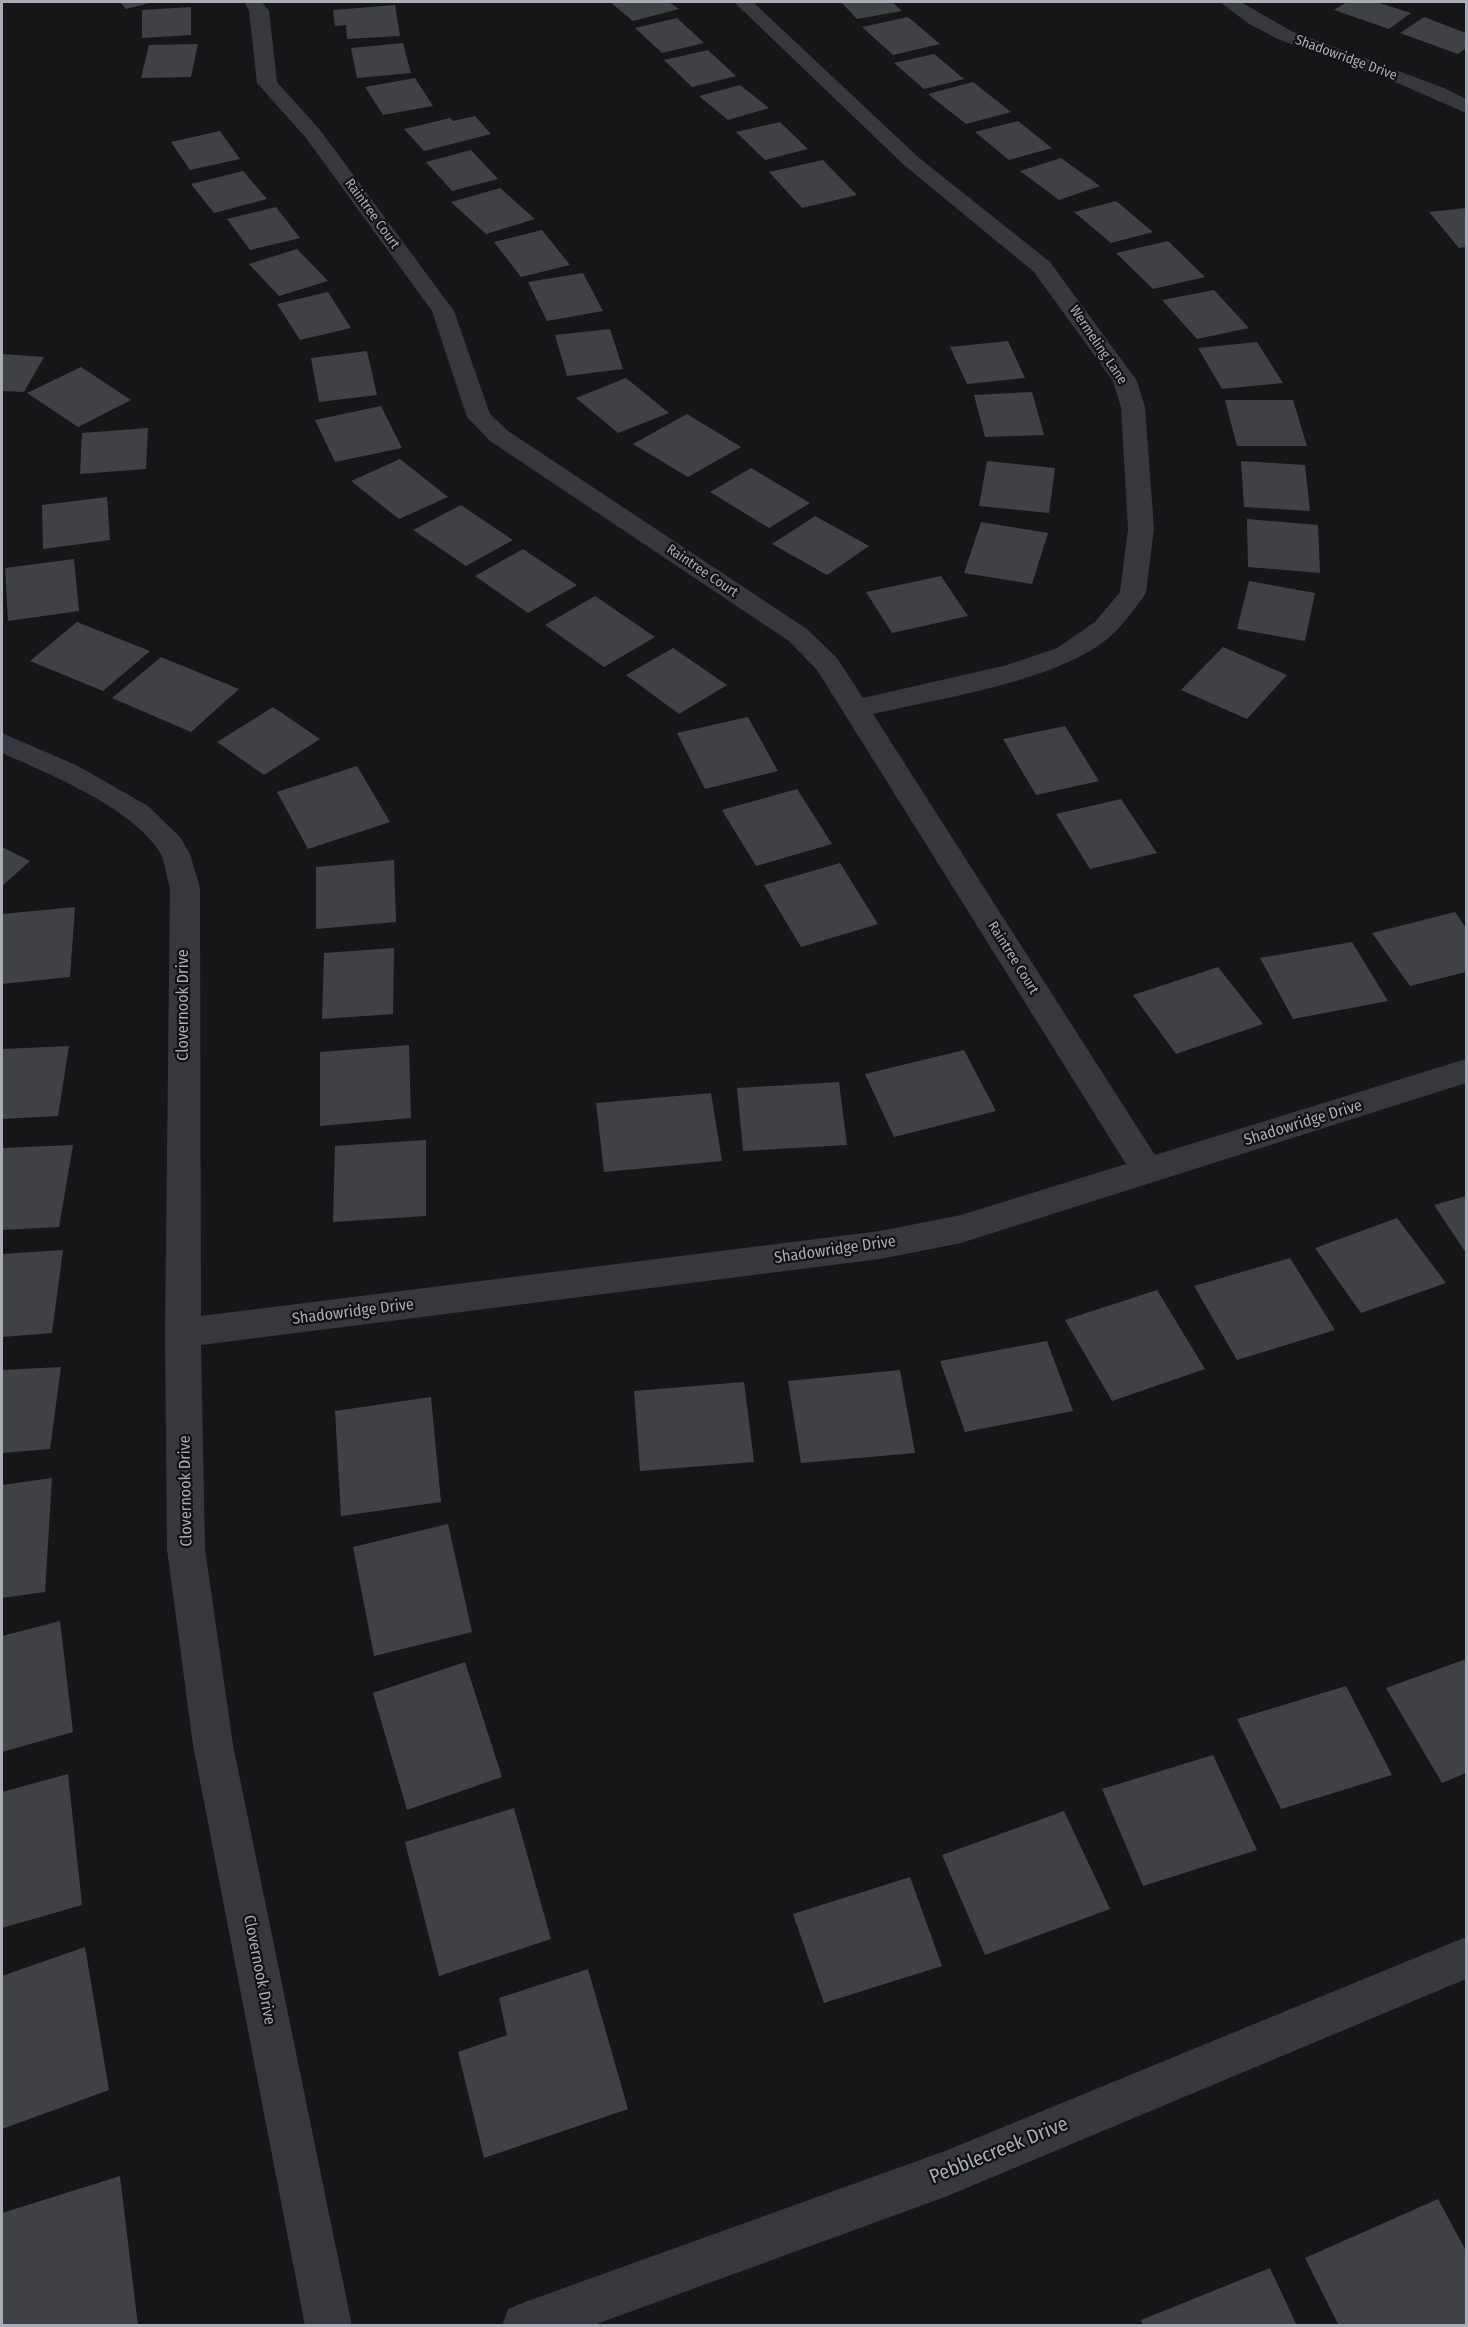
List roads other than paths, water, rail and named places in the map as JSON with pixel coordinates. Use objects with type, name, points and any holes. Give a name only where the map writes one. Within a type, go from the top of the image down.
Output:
[{"type":"street","name":"Raintree Court","points":[[253,2],[258,11],[267,82],[313,134],[443,311],[479,417],[499,436],[798,635],[827,664],[1148,1172]]},
{"type":"street","name":"Wermeling Lane","points":[[743,2],[911,161],[1042,267],[1125,381],[1133,408],[1141,529],[1133,593],[1104,628],[1066,654],[1012,672],[856,709]]},
{"type":"street","name":"Shadowridge Drive","points":[[1229,2],[1260,24],[1292,39],[1415,83],[1467,107]]},
{"type":"street","name":"Clovernook Drive","points":[[2,742],[82,779],[154,824],[171,846],[185,888],[183,1333],[186,1549],[213,1745],[329,2325]]},
{"type":"street","name":"Shadowridge Drive","points":[[183,1333],[880,1245],[961,1229],[1467,1071]]},
{"type":"street","name":"Pebblecreek Drive","points":[[525,2325],[945,2174],[1467,1958]]}]
